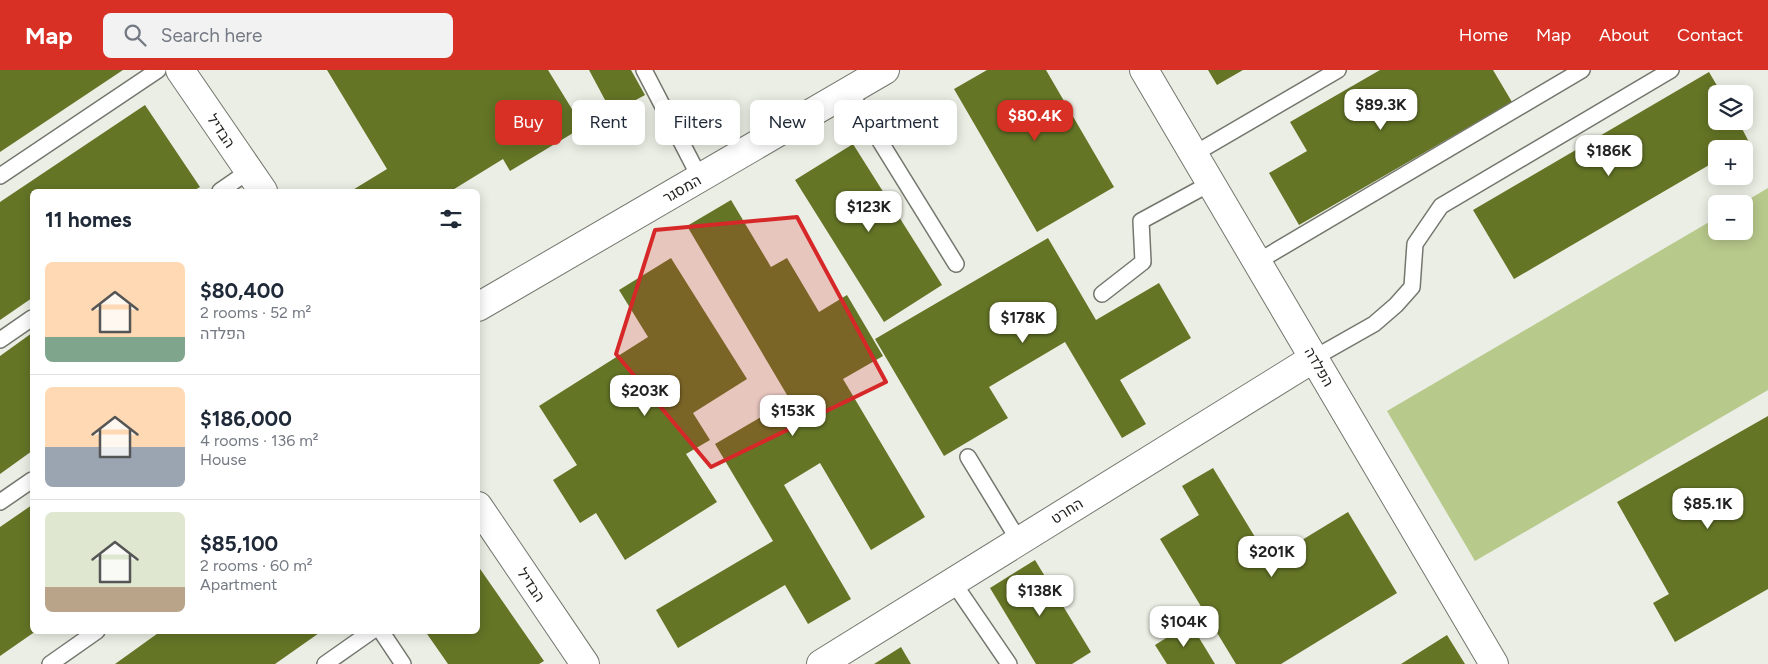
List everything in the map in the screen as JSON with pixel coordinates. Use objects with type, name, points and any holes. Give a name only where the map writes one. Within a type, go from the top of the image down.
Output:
[{"type":"street","name":"הבדיל","points":[[180,70],[256,181]]},
{"type":"street","name":"המסגר","points":[[480,306],[885,70]]},
{"type":"street","name":"הפלדה","points":[[1144,70],[1494,664]]},
{"type":"street","name":"החרט","points":[[821,664],[1314,358]]},
{"type":"street","name":"הבדיל","points":[[480,509],[586,664]]},
{"type":"lane","points":[[0,176],[158,70]]},
{"type":"lane","points":[[644,70],[700,178]]},
{"type":"lane","points":[[1194,154],[1338,70]]},
{"type":"lane","points":[[1257,262],[1582,70]]},
{"type":"lane","points":[[1314,358],[1374,324],[1396,305],[1412,287],[1415,244],[1441,206],[1671,70]]},
{"type":"lane","points":[[849,91],[956,264]]},
{"type":"lane","points":[[227,189],[256,181]]},
{"type":"lane","points":[[1102,294],[1143,262],[1141,220],[1211,183]]},
{"type":"lane","points":[[0,340],[30,319]]},
{"type":"lane","points":[[968,457],[1018,541]]},
{"type":"lane","points":[[0,502],[30,481]]},
{"type":"lane","points":[[953,582],[1009,664]]},
{"type":"lane","points":[[50,664],[93,634]]},
{"type":"lane","points":[[325,664],[368,634]]},
{"type":"lane","points":[[383,634],[403,664]]},
{"type":"highlighted area","points":[[797,217],[886,382],[711,467],[616,354],[655,230]]},
{"type":"green space","points":[[1768,188],[1768,390],[1475,561],[1387,411],[1708,223],[1708,240],[1753,240],[1753,197]]},
{"type":"building","points":[[0,70],[123,70],[0,152]]},
{"type":"building","points":[[327,70],[548,70],[572,109],[572,134],[562,140],[562,100],[495,100],[495,145],[553,145],[510,171],[503,159],[454,189],[354,189],[387,169]]},
{"type":"building","points":[[589,70],[631,70],[645,95],[636,100],[605,100]]},
{"type":"building","points":[[987,70],[1046,70],[1114,187],[1037,232],[954,89]]},
{"type":"building","points":[[1208,70],[1243,70],[1217,85]]},
{"type":"building","points":[[1380,70],[1493,70],[1512,102],[1299,225],[1269,173],[1307,151],[1290,122]]},
{"type":"building","points":[[1709,72],[1717,85],[1708,85],[1708,130],[1743,130],[1748,140],[1708,140],[1708,166],[1514,279],[1473,210]]},
{"type":"building","points":[[145,105],[200,187],[196,189],[30,189],[30,299],[0,320],[0,202]]},
{"type":"building","points":[[854,145],[942,285],[884,322],[795,180]]},
{"type":"building","points":[[731,200],[771,267],[787,258],[819,312],[847,295],[883,356],[843,379],[925,517],[871,550],[820,463],[784,485],[851,599],[808,624],[785,585],[678,648],[656,610],[773,541],[715,444],[790,400],[687,226]]},
{"type":"building","points":[[1048,238],[1096,320],[1159,283],[1191,338],[1120,380],[1146,424],[1122,438],[1065,342],[989,387],[1008,418],[944,456],[875,339]]},
{"type":"building","points":[[671,258],[747,379],[693,413],[710,440],[686,454],[717,502],[625,560],[596,513],[580,523],[553,480],[577,465],[539,406],[648,337],[619,290]]},
{"type":"building","points":[[30,334],[30,452],[0,474],[0,356]]},
{"type":"building","points":[[1768,416],[1768,589],[1675,642],[1653,603],[1669,594],[1617,502]]},
{"type":"building","points":[[1213,468],[1269,560],[1348,512],[1397,593],[1281,664],[1236,664],[1160,539],[1199,515],[1182,486]]},
{"type":"building","points":[[30,506],[30,634],[32,634],[0,656],[0,527]]},
{"type":"building","points":[[1035,560],[1091,652],[1072,664],[1036,664],[990,588]]},
{"type":"building","points":[[480,569],[544,661],[539,664],[448,664],[427,634],[480,634]]},
{"type":"building","points":[[1190,623],[1215,664],[1167,664],[1155,645]]},
{"type":"building","points":[[157,634],[318,634],[275,664],[115,664]]},
{"type":"building","points":[[1447,635],[1465,664],[1401,664]]},
{"type":"building","points":[[901,647],[911,664],[874,664]]}]
